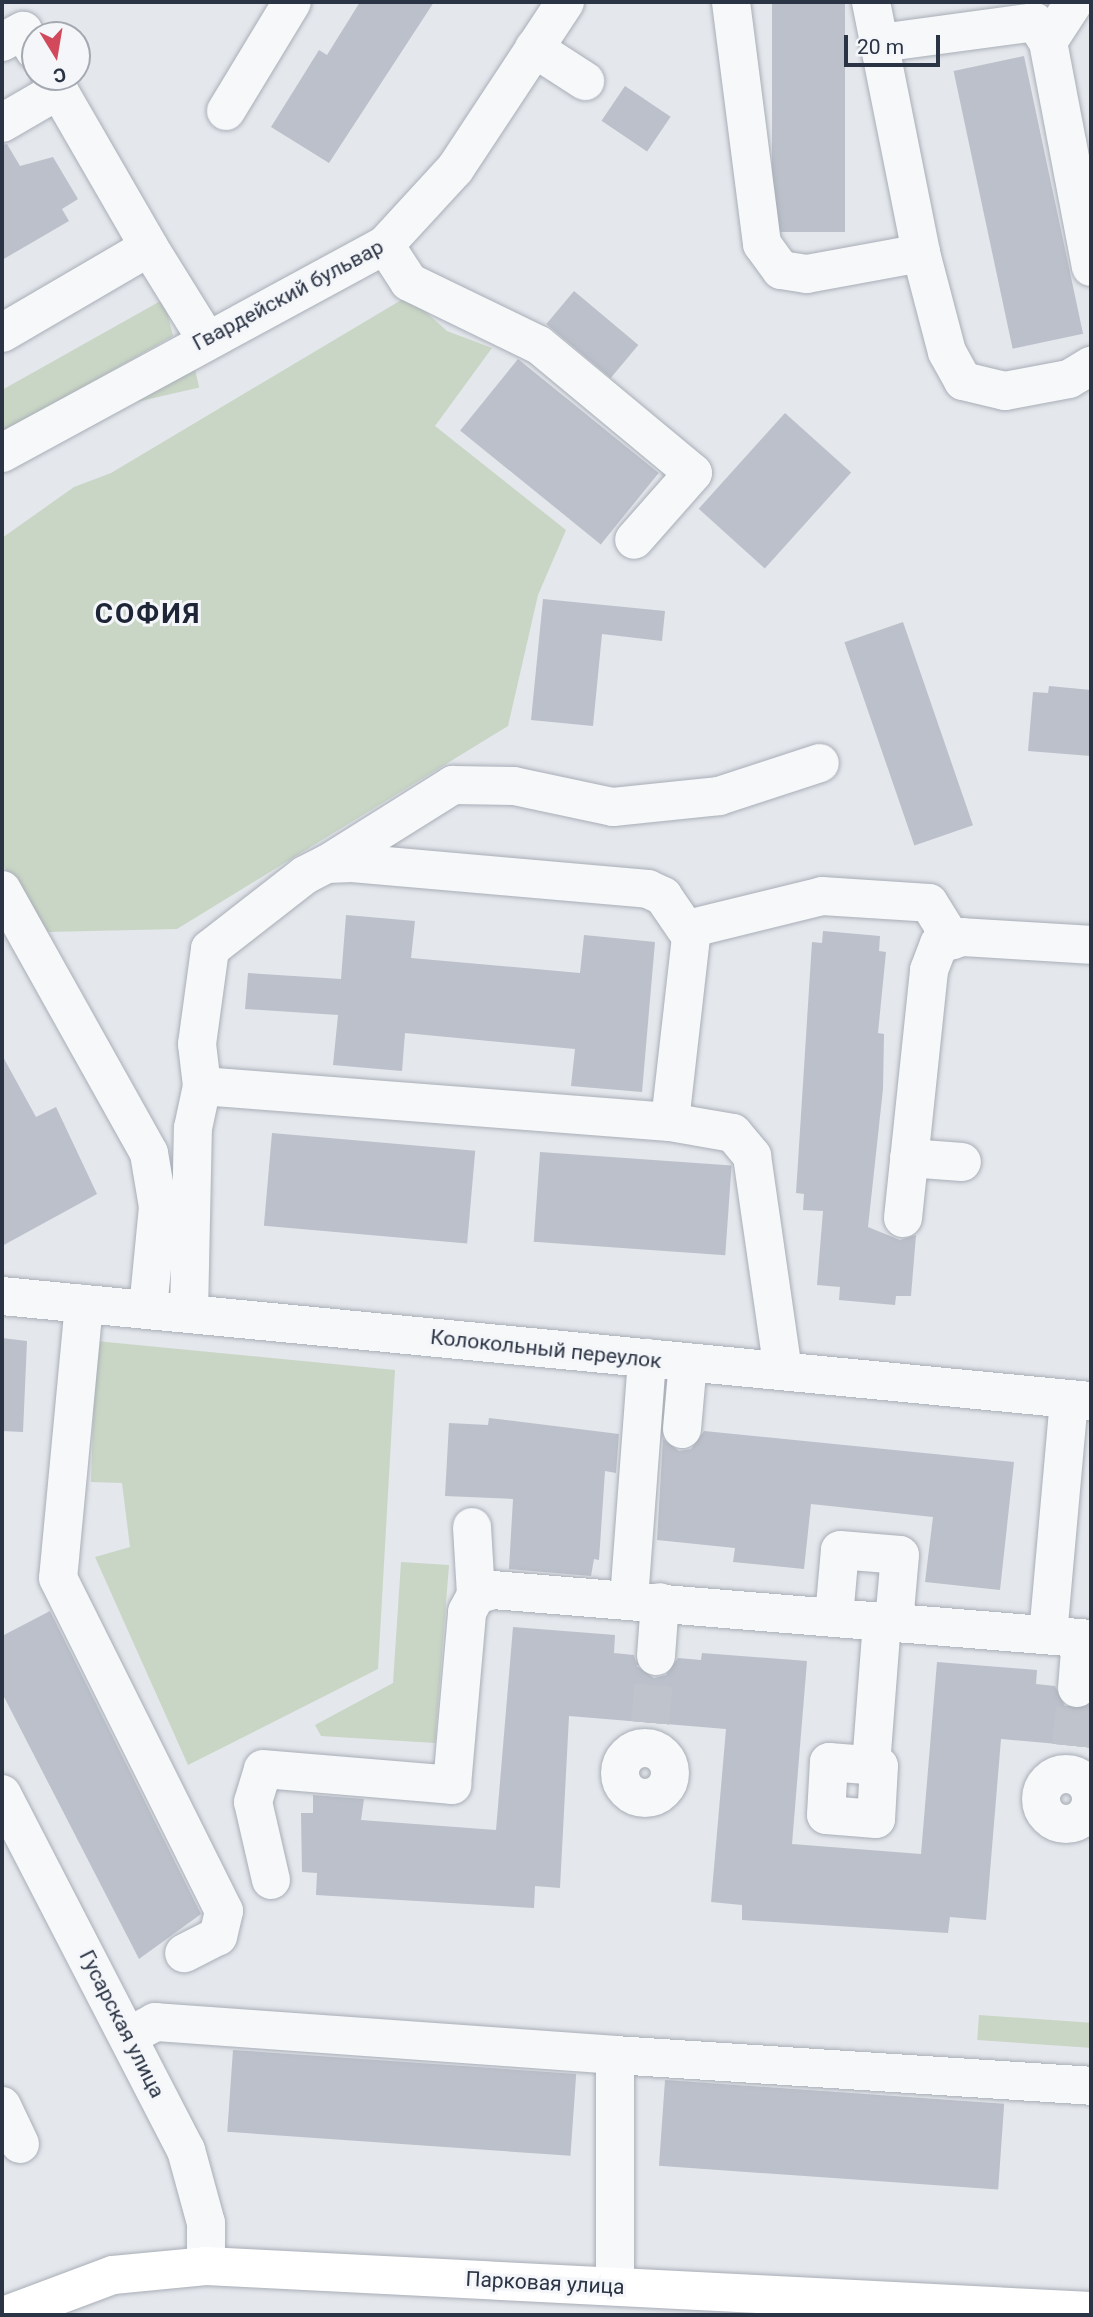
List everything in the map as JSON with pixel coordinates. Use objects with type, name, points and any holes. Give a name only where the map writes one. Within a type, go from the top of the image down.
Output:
[{"type":"main road","name":"Парковая улица","points":[[6,2315],[113,2275],[206,2266],[1091,2311]]},
{"type":"street","points":[[226,111],[292,2]]},
{"type":"street","name":"Гвардейский бульвар","points":[[2,453],[206,339],[385,245],[455,169],[565,2]]},
{"type":"street","points":[[731,2],[762,244],[781,270],[807,274],[921,253]]},
{"type":"street","points":[[871,2],[921,253],[947,352],[963,381],[1005,391],[1069,379],[1091,366]]},
{"type":"street","points":[[1048,42],[1074,2]]},
{"type":"street","points":[[880,43],[1007,21],[1035,22],[1048,42],[1091,267]]},
{"type":"street","points":[[2,42],[21,33]]},
{"type":"street","points":[[534,48],[585,81]]},
{"type":"street","points":[[2,123],[45,91]]},
{"type":"street","points":[[59,91],[149,247],[206,339]]},
{"type":"street","points":[[385,245],[409,282],[539,345],[693,472],[634,540]]},
{"type":"street","points":[[2,333],[149,247]]},
{"type":"street","points":[[189,1314],[194,1128],[202,1086],[197,1044],[210,949],[223,933],[453,785],[514,786],[613,807],[719,796],[820,763]]},
{"type":"street","points":[[327,864],[648,889],[663,896],[688,929],[670,1122]]},
{"type":"street","points":[[2,890],[149,1153],[159,1207],[148,1309]]},
{"type":"street","points":[[688,929],[822,895],[929,903],[952,940]]},
{"type":"street","points":[[903,1218],[929,970],[939,944],[952,940],[1091,945]]},
{"type":"street","points":[[202,1086],[670,1122],[733,1133],[752,1156],[783,1371]]},
{"type":"street","points":[[909,1158],[962,1162]]},
{"type":"street","name":"Колокольный переулок","points":[[2,1296],[1080,1400]]},
{"type":"street","points":[[84,1304],[58,1578],[225,1911],[218,1936],[184,1952]]},
{"type":"street","points":[[647,1358],[645,1601],[656,1656]]},
{"type":"street","points":[[682,1429],[688,1362]]},
{"type":"street","points":[[1077,1688],[1073,1637],[1080,1400]]},
{"type":"street","points":[[271,1880],[253,1802],[263,1769],[452,1785],[467,1612],[477,1595],[472,1527]]},
{"type":"street","points":[[834,1617],[841,1549],[900,1555],[888,1621],[871,1765]]},
{"type":"street","points":[[477,1595],[493,1590],[1073,1637]]},
{"type":"street","name":"Гусарская улица","points":[[2,1794],[130,2036],[199,2186],[206,2266]]},
{"type":"street","points":[[130,2036],[155,2022],[1091,2086]]},
{"type":"street","points":[[615,2055],[615,2286]]},
{"type":"street","points":[[2,2106],[20,2144]]},
{"type":"green space","points":[[408,296],[447,331],[492,348],[435,426],[566,530],[538,595],[508,726],[177,929],[48,932],[2,864],[2,538],[74,487],[111,473]]},
{"type":"green space","points":[[164,299],[173,336],[2,433],[2,390]]},
{"type":"green space","points":[[194,365],[199,387],[2,433],[2,409]]},
{"type":"green space","points":[[96,1341],[395,1370],[378,1669],[188,1765],[95,1557],[130,1547],[122,1483],[91,1482]]},
{"type":"green space","points":[[401,1562],[449,1565],[435,1743],[321,1736],[315,1725],[393,1683]]},
{"type":"green space","points":[[979,2015],[1091,2023],[1089,2048],[977,2040]]},
{"type":"building","points":[[360,2],[434,2],[329,163],[271,127],[319,50],[327,55]]},
{"type":"building","points":[[772,2],[845,2],[845,232],[772,232]]},
{"type":"building","points":[[1024,56],[1083,334],[1013,349],[954,71]]},
{"type":"building","points":[[625,86],[671,117],[647,152],[602,121]]},
{"type":"building","points":[[7,144],[20,166],[53,157],[78,199],[62,209],[69,221],[2,260],[2,145]]},
{"type":"building","points":[[574,291],[638,345],[611,378],[546,324]]},
{"type":"building","points":[[518,359],[659,473],[601,544],[460,430]]},
{"type":"building","points":[[785,413],[851,473],[765,568],[699,509]]},
{"type":"building","points":[[543,599],[665,611],[662,641],[602,634],[593,726],[531,720]]},
{"type":"building","points":[[903,622],[973,825],[914,845],[844,642]]},
{"type":"building","points":[[1049,686],[1091,690],[1091,756],[1028,751],[1033,692],[1048,693]]},
{"type":"building","points":[[346,915],[415,921],[411,958],[580,973],[584,935],[655,942],[642,1092],[571,1086],[575,1049],[405,1033],[402,1071],[333,1065],[338,1015],[245,1009],[248,973],[341,979]]},
{"type":"building","points":[[823,931],[880,936],[879,951],[886,952],[878,1033],[884,1034],[883,1089],[868,1227],[900,1240],[916,1235],[911,1296],[896,1296],[895,1305],[839,1300],[840,1287],[817,1285],[823,1211],[803,1210],[804,1194],[796,1193],[812,942],[822,943]]},
{"type":"building","points":[[2,1055],[36,1117],[56,1107],[97,1194],[2,1246]]},
{"type":"building","points":[[272,1133],[475,1151],[467,1243],[264,1226]]},
{"type":"building","points":[[540,1152],[732,1165],[725,1255],[534,1242]]},
{"type":"building","points":[[2,1338],[27,1341],[23,1432],[2,1431]]},
{"type":"building","points":[[489,1418],[619,1434],[616,1473],[605,1471],[599,1560],[594,1559],[591,1576],[509,1569],[513,1499],[445,1496],[449,1423],[488,1425]]},
{"type":"building","points":[[704,1431],[1014,1462],[1000,1590],[925,1582],[933,1517],[811,1504],[804,1569],[733,1562],[735,1548],[657,1540],[663,1439],[679,1451],[691,1449]]},
{"type":"building","points":[[50,1611],[201,1914],[139,1959],[2,1693],[2,1636]]},
{"type":"building","points":[[513,1627],[615,1635],[614,1653],[634,1655],[637,1666],[654,1678],[666,1675],[678,1658],[701,1660],[702,1653],[807,1661],[792,1844],[921,1854],[937,1662],[1037,1670],[1036,1684],[1055,1686],[1065,1706],[1091,1704],[1091,1747],[1001,1739],[986,1920],[950,1917],[948,1933],[742,1920],[742,1905],[711,1902],[726,1729],[569,1716],[560,1888],[535,1886],[534,1908],[316,1895],[317,1873],[302,1872],[301,1813],[313,1813],[313,1795],[364,1799],[361,1820],[496,1830]]},
{"type":"building","points":[[233,2050],[576,2074],[570,2156],[227,2132]]},
{"type":"building","points":[[665,2080],[1004,2104],[998,2190],[659,2166]]},
{"type":"tunnel","points":[[650,1723],[656,1656]]},
{"type":"tunnel","points":[[1071,1746],[1077,1688]]},
{"type":"district","name":"СОФИЯ","points":[[148,614]]}]
